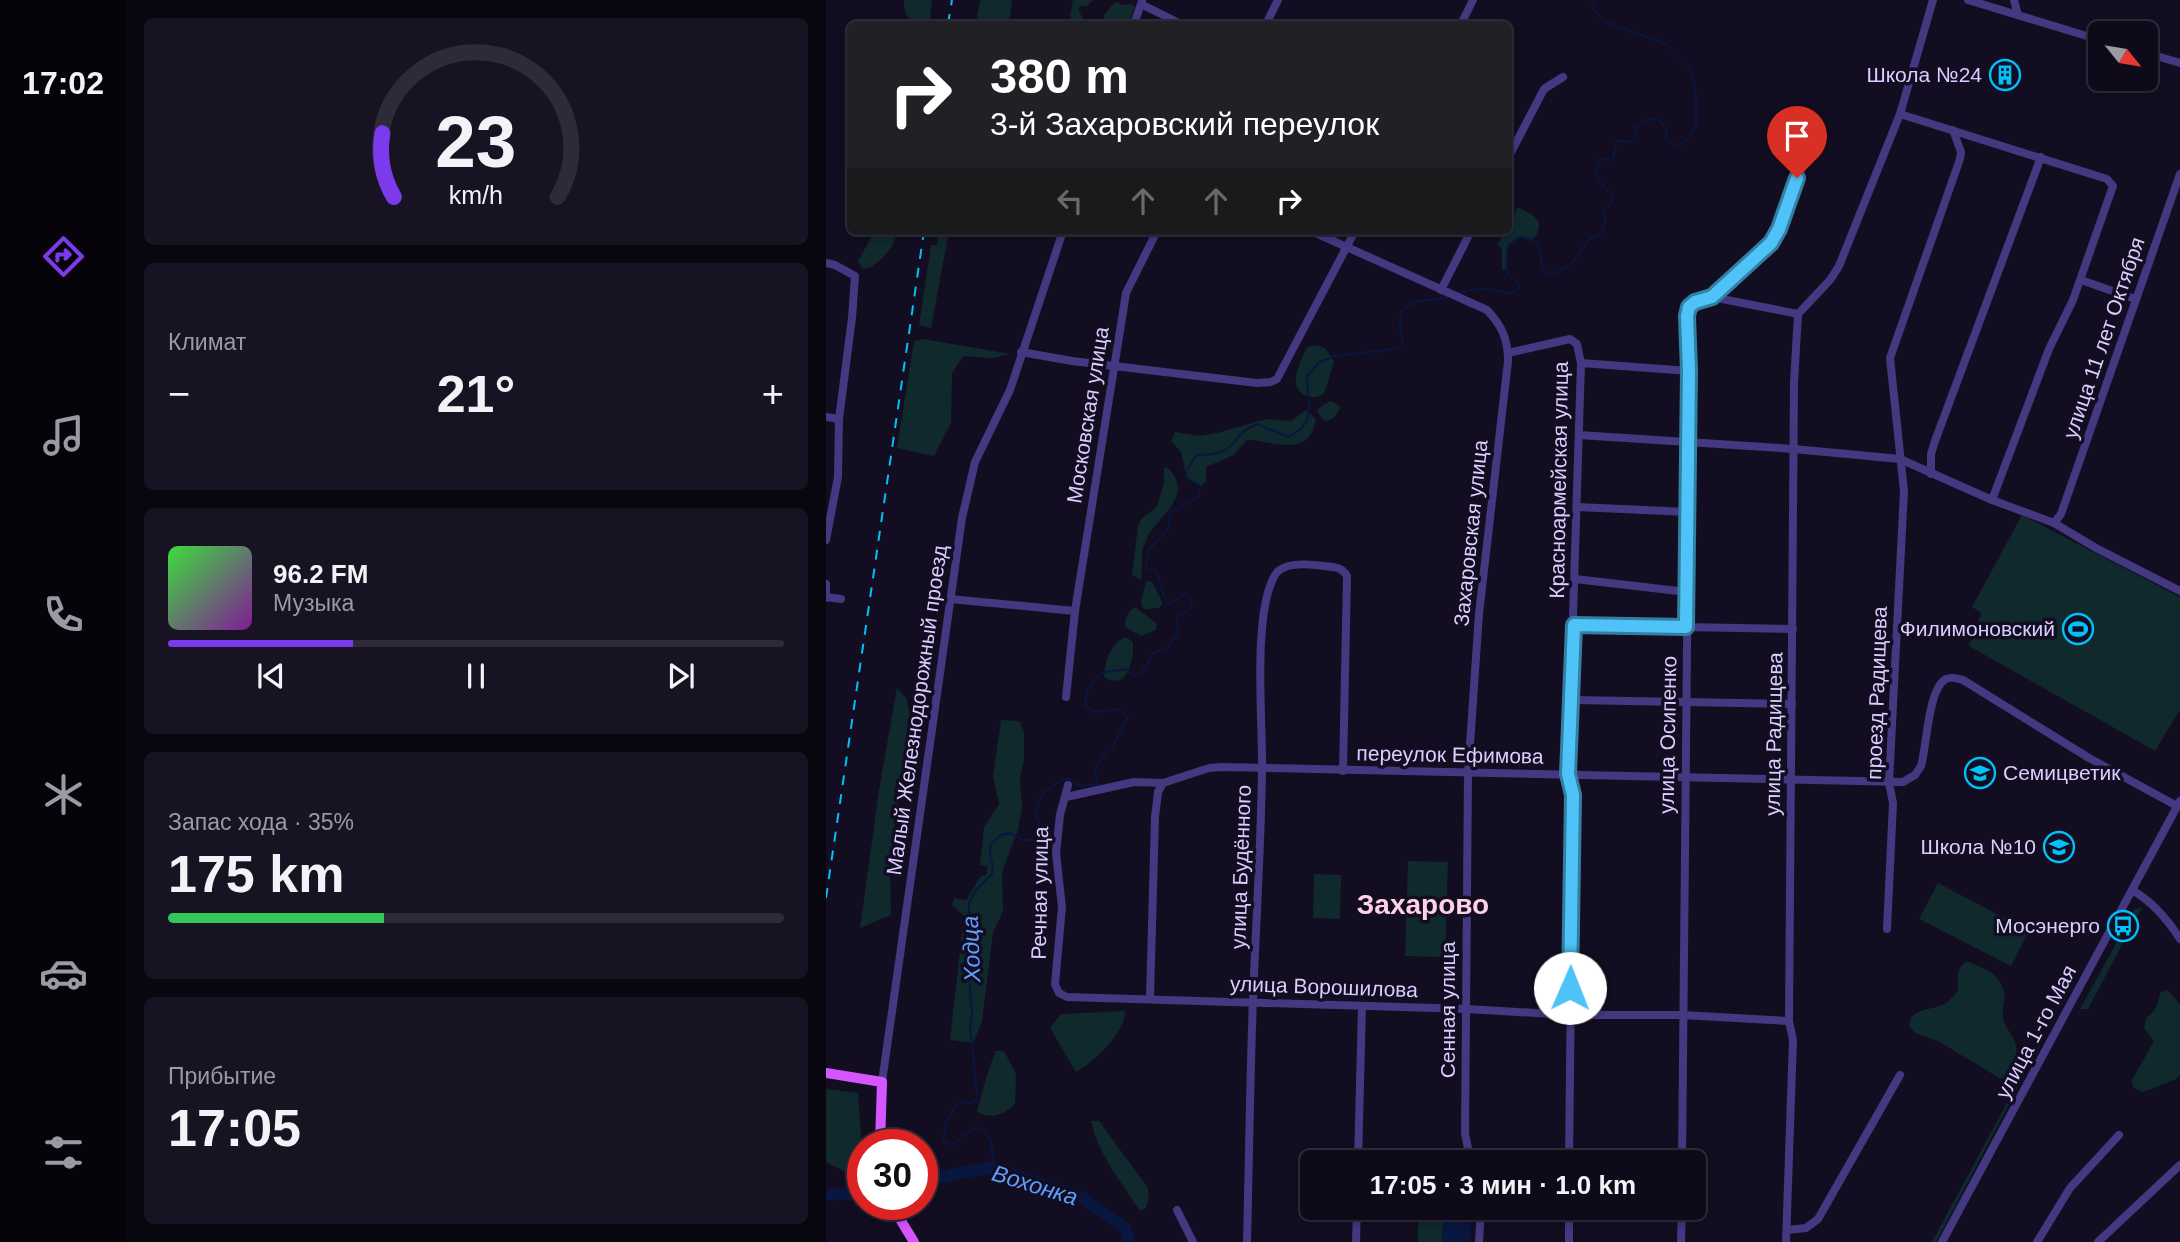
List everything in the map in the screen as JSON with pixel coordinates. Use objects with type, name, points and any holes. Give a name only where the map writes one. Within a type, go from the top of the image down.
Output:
[{"type":"main road","points":[[826,1073],[881,1082],[880,1129]]},
{"type":"main road","points":[[902,1220],[914,1242]]},
{"type":"street","points":[[1268,21],[1278,0]]},
{"type":"street","points":[[1462,21],[1473,0]]},
{"type":"street","points":[[1712,297],[1798,314],[1830,280],[1839,266],[1900,114],[1933,0]]},
{"type":"street","points":[[1968,0],[2088,36]]},
{"type":"street","points":[[2014,0],[2018,15]]},
{"type":"street","points":[[1135,21],[1142,2],[1176,21]]},
{"type":"street","points":[[2158,57],[2180,63]]},
{"type":"street","points":[[1512,150],[1544,89],[1563,77]]},
{"type":"street","points":[[1900,114],[2107,179],[2113,186],[2081,280],[2049,349],[1992,500]]},
{"type":"street","name":"проезд Радищева","points":[[1887,929],[1894,803],[1889,783],[1904,491],[1890,358],[1961,159],[1952,130]]},
{"type":"street","name":"улица Осипенко","points":[[1682,1150],[1689,441],[1687,316],[1689,307],[1695,302],[1712,297],[1771,243],[1779,229],[1809,148]]},
{"type":"street","points":[[1931,474],[1931,454],[1935,441],[2041,157]]},
{"type":"street","name":"улица 11 лет Октября","points":[[2053,523],[2061,514],[2180,174]]},
{"type":"street","name":"Малый Железнодорожный проезд","points":[[881,1082],[962,518],[975,462],[1010,390],[1062,235]]},
{"type":"street","name":"Московская улица","points":[[1066,697],[1075,611],[1126,293],[1155,235]]},
{"type":"street","points":[[1320,235],[1445,291],[1469,235]]},
{"type":"street","points":[[1021,352],[1257,383],[1277,379],[1353,235]]},
{"type":"street","points":[[826,263],[855,276],[839,419],[838,478],[826,540]]},
{"type":"street","points":[[2081,280],[2135,299]]},
{"type":"street","name":"Захаровская улица","points":[[1445,291],[1488,310],[1506,335],[1508,353],[1479,614],[1468,773]]},
{"type":"street","name":"улица Радищева","points":[[1786,1242],[1793,1040],[1790,1021],[1791,780],[1794,383],[1798,314]]},
{"type":"street","name":"Красноармейская улица","points":[[1508,353],[1570,339],[1577,344],[1581,363],[1568,774],[1573,795],[1569,1150]]},
{"type":"street","points":[[1581,363],[1689,371]]},
{"type":"street","points":[[826,417],[839,419]]},
{"type":"street","points":[[1579,435],[1689,441],[1900,459],[1992,500],[2053,523],[2180,591]]},
{"type":"street","points":[[1577,507],[1688,512]]},
{"type":"street","name":"улица Будённого","points":[[1247,1242],[1262,769],[1263,625],[1273,578],[1276,572],[1285,567],[1337,567],[1344,571],[1346,576],[1343,771]]},
{"type":"street","points":[[1575,579],[1687,592]]},
{"type":"street","points":[[826,584],[826,597],[841,599]]},
{"type":"street","points":[[950,599],[1075,611]]},
{"type":"street","points":[[1574,625],[1793,629]]},
{"type":"street","points":[[1889,783],[1903,782],[1914,775],[1920,766],[1925,753],[1936,691],[1943,680],[1951,677],[1963,680],[2089,758],[2179,803]]},
{"type":"street","points":[[1572,700],[1792,704]]},
{"type":"street","name":"переулок Ефимова","points":[[1066,797],[1134,782],[1163,783],[1209,768],[1889,783]]},
{"type":"street","name":"Сенная улица","points":[[1468,773],[1465,1134],[1468,1150]]},
{"type":"street","points":[[1150,998],[1155,817],[1158,792],[1163,783]]},
{"type":"street","name":"Речная улица","points":[[1067,997],[1059,993],[1055,984],[1062,908],[1056,853],[1060,815],[1068,785]]},
{"type":"street","name":"улица 1-го Мая","points":[[1942,1242],[2179,803]]},
{"type":"street","points":[[2132,890],[2169,922],[2180,939]]},
{"type":"street","name":"улица Ворошилова","points":[[1067,997],[1467,1009],[1570,1015],[1682,1015],[1790,1021]]},
{"type":"street","points":[[1358,1150],[1362,1006]]},
{"type":"street","points":[[1787,1230],[1806,1228],[1818,1219],[1900,1075]]},
{"type":"street","points":[[2037,1242],[2065,1195],[2119,1135]]},
{"type":"street","points":[[2098,1242],[2180,1165]]},
{"type":"street","points":[[1177,1210],[1193,1242]]},
{"type":"street","points":[[1356,1242],[1357,1220]]},
{"type":"street","points":[[1479,1242],[1480,1220]]},
{"type":"street","points":[[1569,1220],[1569,1242]]},
{"type":"street","points":[[1681,1242],[1682,1220]]},
{"type":"green space","points":[[904,0],[932,0],[928,21],[912,21],[905,10]]},
{"type":"green space","points":[[980,0],[1012,0],[1009,21],[976,21]]},
{"type":"green space","points":[[1073,0],[1093,0],[1078,9],[1083,21],[1070,21]]},
{"type":"green space","points":[[1115,2],[1132,4],[1135,7],[1129,21],[1105,21],[1104,15]]},
{"type":"green space","points":[[1518,207],[1537,219],[1539,228],[1533,240],[1519,237],[1508,245],[1507,268],[1502,270],[1502,248],[1497,245],[1503,235],[1512,235],[1512,218]]},
{"type":"green space","points":[[873,235],[895,235],[891,247],[875,264],[865,269],[858,261]]},
{"type":"green space","points":[[938,235],[948,235],[931,328],[919,325],[931,245],[937,245]]},
{"type":"green space","points":[[923,339],[1011,354],[992,358],[963,356],[952,373],[951,423],[934,456],[897,448],[914,341]]},
{"type":"green space","points":[[1318,345],[1326,349],[1334,362],[1323,394],[1311,397],[1300,392],[1296,374],[1307,347]]},
{"type":"green space","points":[[1331,401],[1340,406],[1339,409],[1333,418],[1324,421],[1317,411]]},
{"type":"green space","points":[[1306,410],[1316,419],[1306,440],[1289,445],[1247,440],[1234,455],[1206,467],[1206,481],[1201,486],[1187,478],[1181,452],[1171,441],[1175,432],[1198,436],[1266,419],[1291,421]]},
{"type":"green space","points":[[1167,467],[1178,487],[1176,497],[1145,542],[1141,580],[1132,575],[1138,526],[1142,518],[1157,507],[1164,482],[1164,469]]},
{"type":"green space","name":"Филимоновский","points":[[2022,515],[2180,597],[2180,710],[2155,751],[1969,646],[1981,613],[1972,607]]},
{"type":"green space","points":[[1146,581],[1152,582],[1163,603],[1159,608],[1144,609],[1141,603]]},
{"type":"green space","points":[[1135,607],[1157,624],[1156,630],[1141,636],[1125,627],[1127,616]]},
{"type":"green space","points":[[1126,637],[1133,642],[1128,671],[1119,680],[1104,677],[1109,654],[1120,640]]},
{"type":"green space","points":[[897,688],[907,699],[913,736],[897,806],[890,864],[891,915],[860,928],[879,790]]},
{"type":"green space","points":[[1001,720],[1019,721],[1024,732],[1024,759],[1020,778],[1022,806],[1018,830],[1002,872],[1003,911],[993,933],[982,1022],[973,1043],[950,1040],[964,916],[952,905],[954,898],[966,900],[981,876],[987,875],[987,866],[980,865],[984,827],[999,804],[993,776]]},
{"type":"green space","points":[[1408,861],[1448,862],[1445,957],[1405,956]]},
{"type":"green space","points":[[1314,874],[1341,875],[1340,919],[1313,918]]},
{"type":"green space","points":[[1938,883],[2029,931],[2011,966],[1919,919]]},
{"type":"green space","points":[[2142,907],[2088,1009],[2080,1009],[2135,909]]},
{"type":"green space","points":[[1967,961],[1993,974],[2004,992],[2003,1016],[2015,1042],[2016,1053],[2012,1069],[2001,1079],[1938,1041],[1915,1033],[1909,1026],[1911,1017],[1951,999],[1958,991],[1959,971]]},
{"type":"green space","points":[[2168,990],[2180,1005],[2180,1074],[2176,1079],[2143,1092],[2134,1088],[2131,1082],[2154,1041],[2144,1028],[2146,1018],[2155,1010],[2161,992]]},
{"type":"green space","points":[[1125,1011],[1115,1037],[1100,1054],[1076,1072],[1050,1028],[1061,1014]]},
{"type":"green space","points":[[2038,1045],[2040,1046],[1936,1242],[1932,1242]]},
{"type":"green space","points":[[996,1051],[1004,1051],[1016,1074],[1015,1104],[1002,1113],[987,1116],[977,1111]]},
{"type":"green space","points":[[826,1089],[858,1093],[861,1129],[847,1129],[847,1173],[826,1162]]},
{"type":"green space","points":[[1091,1121],[1099,1121],[1148,1188],[1146,1208],[1140,1211],[1111,1168]]},
{"type":"green space","points":[[1418,1220],[1443,1220],[1442,1242],[1418,1242]]},
{"type":"water","points":[[1443,1220],[1471,1220],[1470,1242],[1442,1242]]},
{"type":"waterway","name":"Ходца","points":[[1459,293],[1484,289],[1510,294],[1518,290],[1519,284],[1508,275],[1506,261],[1508,246],[1519,237],[1533,240],[1540,247],[1542,267],[1547,276],[1567,267],[1587,242],[1601,233],[1606,220],[1603,213],[1612,201],[1612,195],[1595,172],[1601,159],[1613,160],[1617,140],[1628,142],[1636,137],[1635,128],[1643,121],[1658,119],[1666,128],[1667,139],[1678,147],[1689,138],[1696,127],[1696,93],[1691,69],[1666,44],[1603,21],[1592,7],[1595,0]]},
{"type":"waterway","name":"Ходца","points":[[991,1167],[991,1143],[981,1129],[972,1129],[952,1145],[944,1141],[946,1125],[953,1110],[960,1102],[969,1103],[976,1100],[977,1093],[970,1027],[972,1016],[969,971],[972,952],[969,903],[975,891],[992,874],[991,844],[1001,835],[1010,833],[1023,840],[1036,840],[1041,828],[1036,815],[1044,792],[1063,779],[1069,779],[1078,785],[1098,785],[1094,773],[1101,758],[1113,746],[1128,717],[1118,709],[1097,712],[1085,706],[1095,679],[1105,672],[1126,669],[1134,676],[1137,675],[1152,654],[1169,647],[1173,638],[1178,636],[1177,617],[1188,611],[1192,602],[1188,594],[1167,604],[1156,570],[1150,571],[1146,568],[1148,551],[1169,528],[1170,513],[1198,497],[1201,486],[1187,478],[1186,471],[1197,455],[1221,452],[1257,424],[1288,437],[1298,431],[1308,419],[1307,376],[1319,362],[1335,356],[1396,349],[1403,345],[1401,311],[1421,301],[1451,296]]},
{"type":"waterway","name":"Вохонка","points":[[938,1178],[991,1167],[1081,1197],[1125,1228],[1129,1242]]},
{"type":"waterway","name":"Вохонка","points":[[826,1194],[847,1195]]},
{"type":"railway","points":[[948,21],[952,0]]},
{"type":"railway","points":[[826,898],[923,235]]},
{"type":"place","name":"Школа №24","points":[[2005,75]]},
{"type":"place","name":"Филимоновский","points":[[2078,629]]},
{"type":"place","name":"Семицветик","points":[[1980,773]]},
{"type":"place","name":"Школа №10","points":[[2059,847]]},
{"type":"place","name":"Мосэнерго","points":[[2123,926]]},
{"type":"district","name":"Захарово","points":[[1423,904]]},
{"type":"route","points":[[1570,988],[1573,795],[1568,774],[1574,625],[1686,627],[1689,307],[1695,302],[1712,297],[1771,243],[1779,229],[1797,178]]}]
